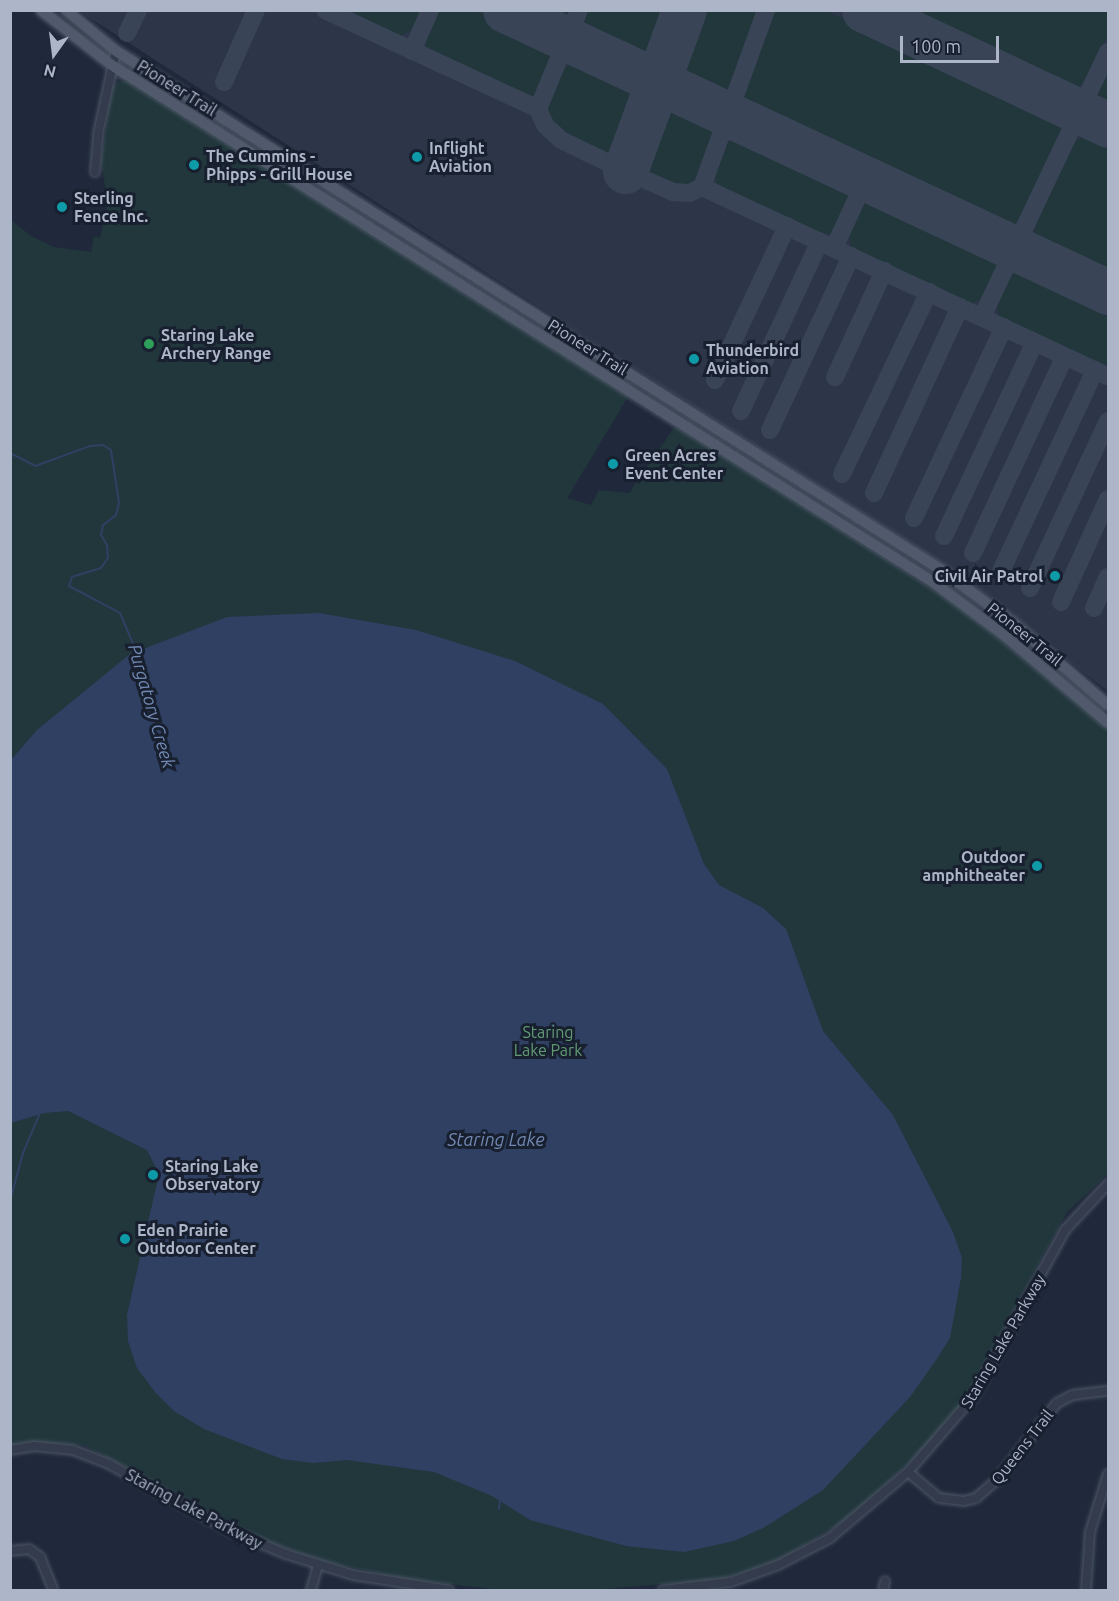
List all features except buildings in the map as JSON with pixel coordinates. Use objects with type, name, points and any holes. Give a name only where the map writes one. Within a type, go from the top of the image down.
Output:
[{"type":"main road","name":"Pioneer Trail","points":[[41,10],[113,66],[924,576],[1004,635],[1108,723]]},
{"type":"main road","name":"Pioneer Trail","points":[[66,10],[116,51],[940,569],[1013,623],[1108,705]]},
{"type":"street","points":[[96,172],[98,135],[116,51]]},
{"type":"street","name":"Staring Lake Parkway","points":[[663,1590],[711,1588],[762,1573],[830,1538],[908,1473],[973,1397],[1065,1230],[1108,1184]]},
{"type":"street","name":"Queens Trail","points":[[908,1473],[939,1498],[964,1501],[976,1498],[998,1479],[1057,1403],[1073,1395],[1108,1391]]},
{"type":"street","name":"Staring Lake Parkway","points":[[10,1450],[53,1446],[92,1456],[227,1529],[318,1566],[392,1583],[449,1590]]},
{"type":"street","points":[[1086,1590],[1090,1532],[1108,1474]]},
{"type":"street","points":[[10,1551],[29,1549],[40,1557],[53,1590]]},
{"type":"street","points":[[311,1590],[318,1566]]},
{"type":"shaded area","points":[[79,11],[1108,11],[1108,691],[949,570]]},
{"type":"green space","points":[[587,10],[671,11],[655,54],[645,62],[591,39],[583,28]]},
{"type":"green space","points":[[345,11],[421,11],[413,29],[399,37]]},
{"type":"green space","points":[[435,11],[476,11],[548,44],[554,60],[540,90],[533,96],[522,96],[431,54],[423,41]]},
{"type":"green space","points":[[530,11],[574,11],[569,19],[555,22]]},
{"type":"green space","points":[[696,11],[759,11],[731,90],[721,97],[683,83],[678,76],[678,62]]},
{"type":"green space","points":[[773,11],[826,11],[1056,118],[1062,131],[1061,138],[1016,229],[1000,229],[751,114],[742,101],[742,94]]},
{"type":"green space","points":[[899,11],[1108,11],[1108,35],[1087,81],[1076,90]]},
{"type":"green space","points":[[580,59],[638,90],[640,96],[622,147],[613,154],[600,153],[567,136],[547,115],[547,104],[565,67]]},
{"type":"green space","points":[[1108,65],[1108,109],[1097,96]]},
{"type":"green space","name":"Staring Lake Park","points":[[120,81],[128,81],[629,395],[567,498],[591,505],[599,490],[629,493],[676,425],[962,608],[1108,729],[1108,1174],[1067,1212],[961,1406],[929,1444],[845,1521],[777,1561],[723,1579],[591,1590],[502,1590],[405,1579],[323,1561],[277,1545],[83,1445],[25,1442],[11,1446],[11,220],[31,236],[54,247],[91,252],[94,237],[100,238],[108,204],[101,162],[112,86]]},
{"type":"green space","points":[[675,104],[709,119],[714,129],[698,179],[683,188],[648,174],[642,163],[660,111]]},
{"type":"green space","points":[[1089,133],[1108,142],[1108,280],[1037,247],[1031,237],[1073,142]]},
{"type":"green space","points":[[742,135],[848,184],[851,201],[833,233],[819,235],[717,185],[714,172],[725,144]]},
{"type":"green space","points":[[878,198],[995,253],[1000,268],[985,299],[968,304],[851,248],[849,234],[862,205]]},
{"type":"green space","points":[[1019,268],[1026,268],[1108,306],[1108,370],[999,318],[997,305],[1010,276]]},
{"type":"water","name":"Staring Lake","points":[[319,613],[416,630],[515,661],[603,704],[667,769],[704,864],[719,885],[763,908],[786,929],[823,1031],[893,1115],[953,1232],[962,1258],[961,1278],[950,1338],[936,1360],[910,1397],[823,1490],[765,1527],[734,1541],[684,1552],[626,1546],[530,1520],[492,1496],[434,1472],[347,1460],[313,1463],[282,1459],[204,1429],[174,1411],[155,1392],[137,1368],[128,1341],[127,1315],[159,1174],[147,1150],[68,1111],[44,1113],[11,1123],[11,760],[37,730],[130,654],[227,617]]},
{"type":"waterway","name":"Purgatory Creek","points":[[10,453],[35,466],[90,446],[103,445],[111,450],[119,503],[116,515],[103,525],[101,535],[107,545],[108,558],[101,568],[72,577],[69,586],[120,613],[137,653]]},
{"type":"waterway","name":"Purgatory Creek","points":[[10,1201],[23,1153],[40,1113]]},
{"type":"waterway","points":[[499,1509],[500,1499]]},
{"type":"taxiway","points":[[127,33],[138,10]]},
{"type":"taxiway","points":[[224,82],[256,10]]},
{"type":"taxiway","points":[[325,10],[538,109],[545,125],[561,140],[625,171],[673,192],[690,193],[702,187],[1108,376]]},
{"type":"taxiway","points":[[412,51],[430,10]]},
{"type":"taxiway","points":[[538,109],[579,10]]},
{"type":"taxiway","points":[[702,187],[766,10]]},
{"type":"taxiway","points":[[982,317],[1108,52]]},
{"type":"taxiway","points":[[834,248],[866,179]]},
{"type":"taxiway","points":[[715,380],[787,226]]},
{"type":"taxiway","points":[[741,411],[820,241]]},
{"type":"taxiway","points":[[770,430],[851,256]]},
{"type":"taxiway","points":[[835,377],[884,271]]},
{"type":"taxiway","points":[[842,474],[929,292]]},
{"type":"taxiway","points":[[874,493],[960,307]]},
{"type":"taxiway","points":[[914,518],[1004,327]]},
{"type":"taxiway","points":[[944,536],[1035,342]]},
{"type":"taxiway","points":[[973,553],[1065,356]]},
{"type":"taxiway","points":[[1001,571],[1095,370]]},
{"type":"taxiway","points":[[1030,588],[1108,421]]},
{"type":"taxiway","points":[[1061,602],[1108,499]]},
{"type":"taxiway","points":[[1094,608],[1108,577]]},
{"type":"runway","points":[[505,10],[1108,292]]},
{"type":"runway","points":[[625,171],[684,10]]},
{"type":"runway","points":[[864,10],[1108,125]]},
{"type":"place","name":"Inflight Aviation","points":[[417,157]]},
{"type":"place","name":"The Cummins - Phipps - Grill House","points":[[194,165]]},
{"type":"place","name":"Sterling Fence Inc.","points":[[62,207]]},
{"type":"place","name":"Staring Lake Archery Range","points":[[149,344]]},
{"type":"place","name":"Thunderbird Aviation","points":[[694,359]]},
{"type":"place","name":"Green Acres Event Center","points":[[613,464]]},
{"type":"place","name":"Civil Air Patrol","points":[[1055,576]]},
{"type":"place","name":"Outdoor amphitheater","points":[[1037,866]]},
{"type":"place","name":"Staring Lake Observatory","points":[[153,1175]]},
{"type":"place","name":"Eden Prairie Outdoor Center","points":[[125,1239]]}]
